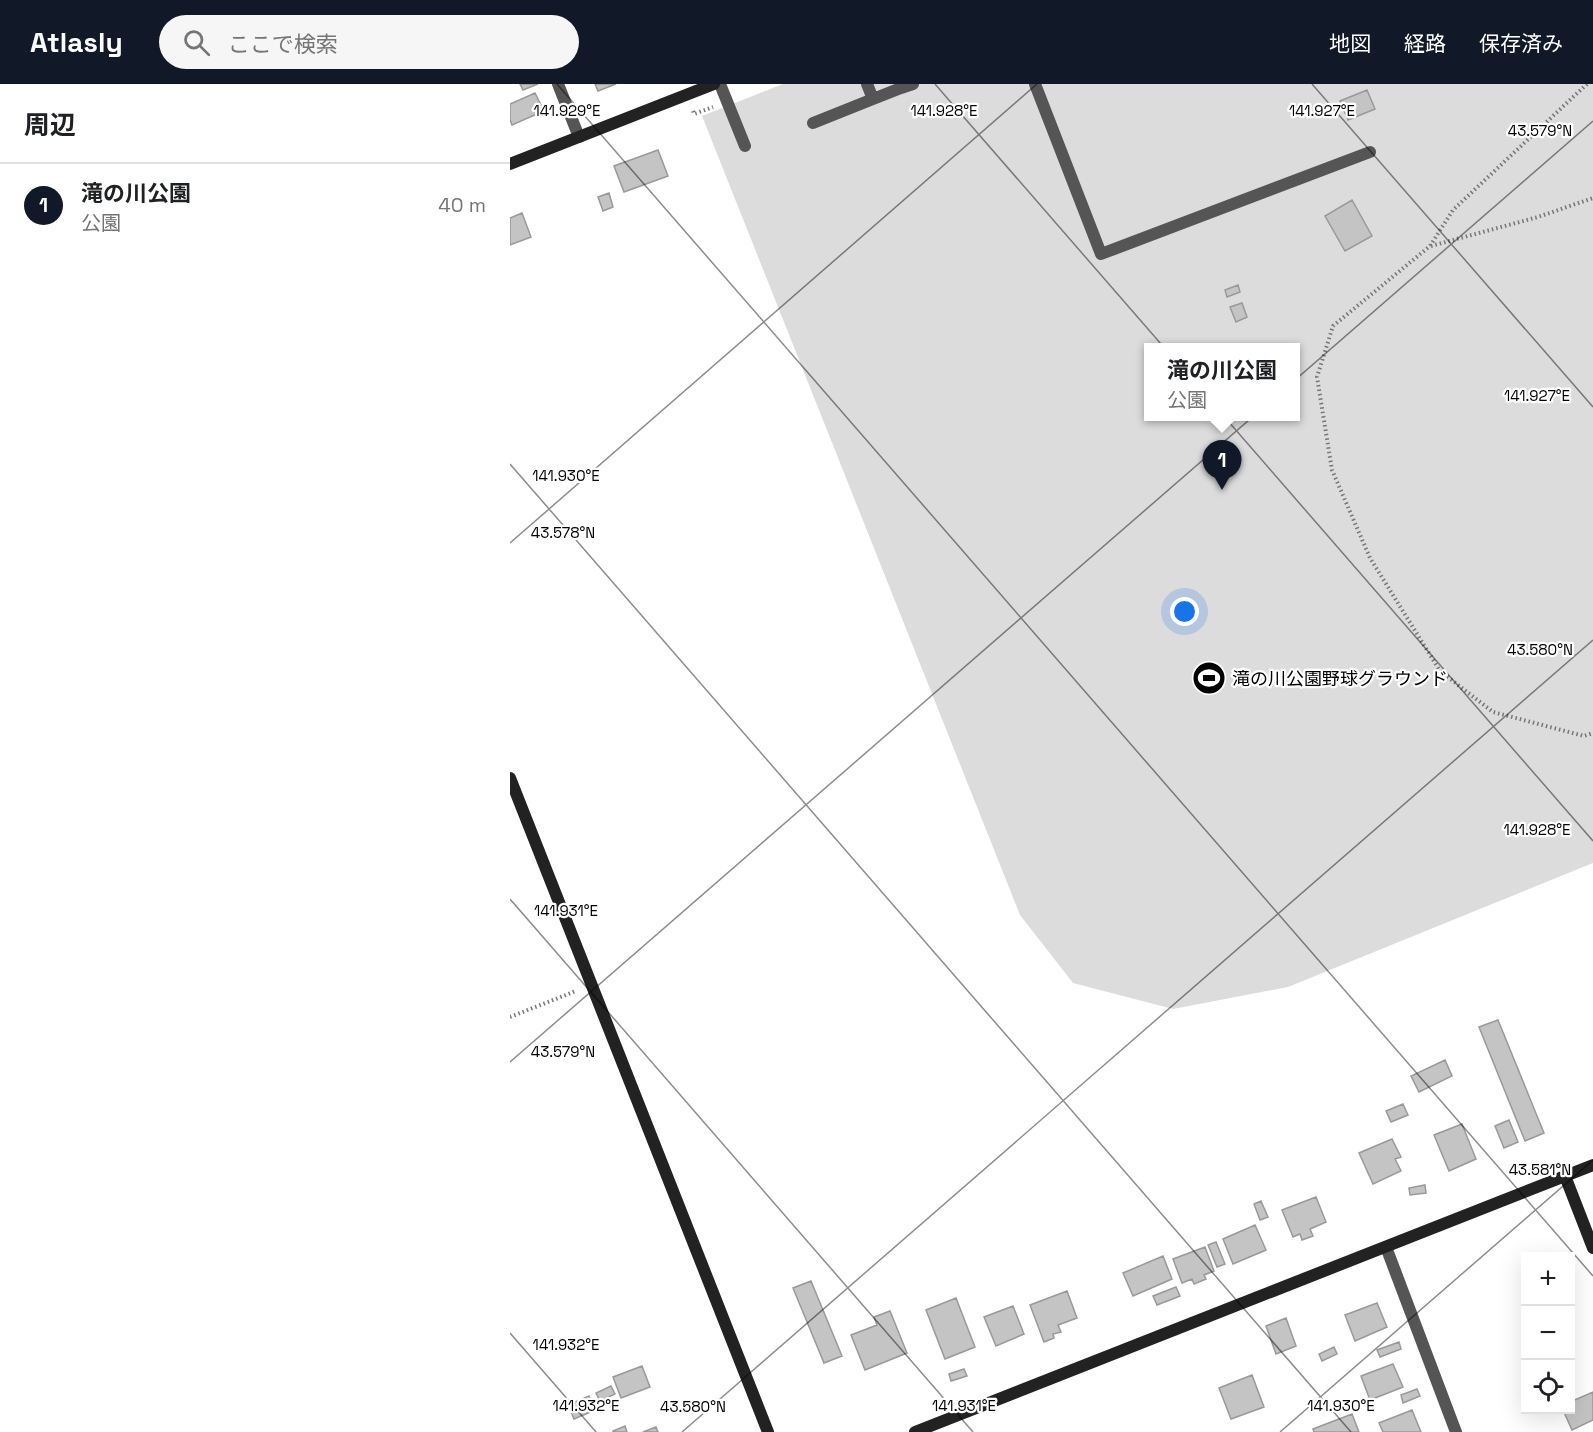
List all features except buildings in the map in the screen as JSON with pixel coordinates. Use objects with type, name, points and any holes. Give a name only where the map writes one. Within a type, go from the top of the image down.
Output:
[{"type":"street","points":[[558,84],[579,137]]},
{"type":"street","points":[[510,164],[714,84]]},
{"type":"street","points":[[720,84],[745,146]]},
{"type":"street","points":[[867,84],[873,99]]},
{"type":"street","points":[[1035,84],[1101,254],[1370,152]]},
{"type":"street","points":[[813,123],[905,86]]},
{"type":"street","points":[[510,778],[768,1432]]},
{"type":"street","points":[[915,1432],[1593,1165]]},
{"type":"street","points":[[1565,1176],[1593,1248]]},
{"type":"street","points":[[1386,1247],[1456,1432]]},
{"type":"path","points":[[1587,84],[1453,210],[1430,246],[1333,326],[1317,377],[1332,470],[1370,558],[1440,671],[1492,712],[1584,736],[1593,733]]},
{"type":"path","points":[[1430,246],[1538,217],[1593,198]]},
{"type":"path","points":[[510,1017],[592,985]]},
{"type":"shaded area","points":[[783,84],[1593,84],[1593,863],[1288,987],[1173,1009],[1073,983],[1020,915],[702,116]]},
{"type":"place","name":"滝の川公園","points":[[1222,490]]},
{"type":"place","name":"滝の川公園野球グラウンド","points":[[1209,678]]}]
